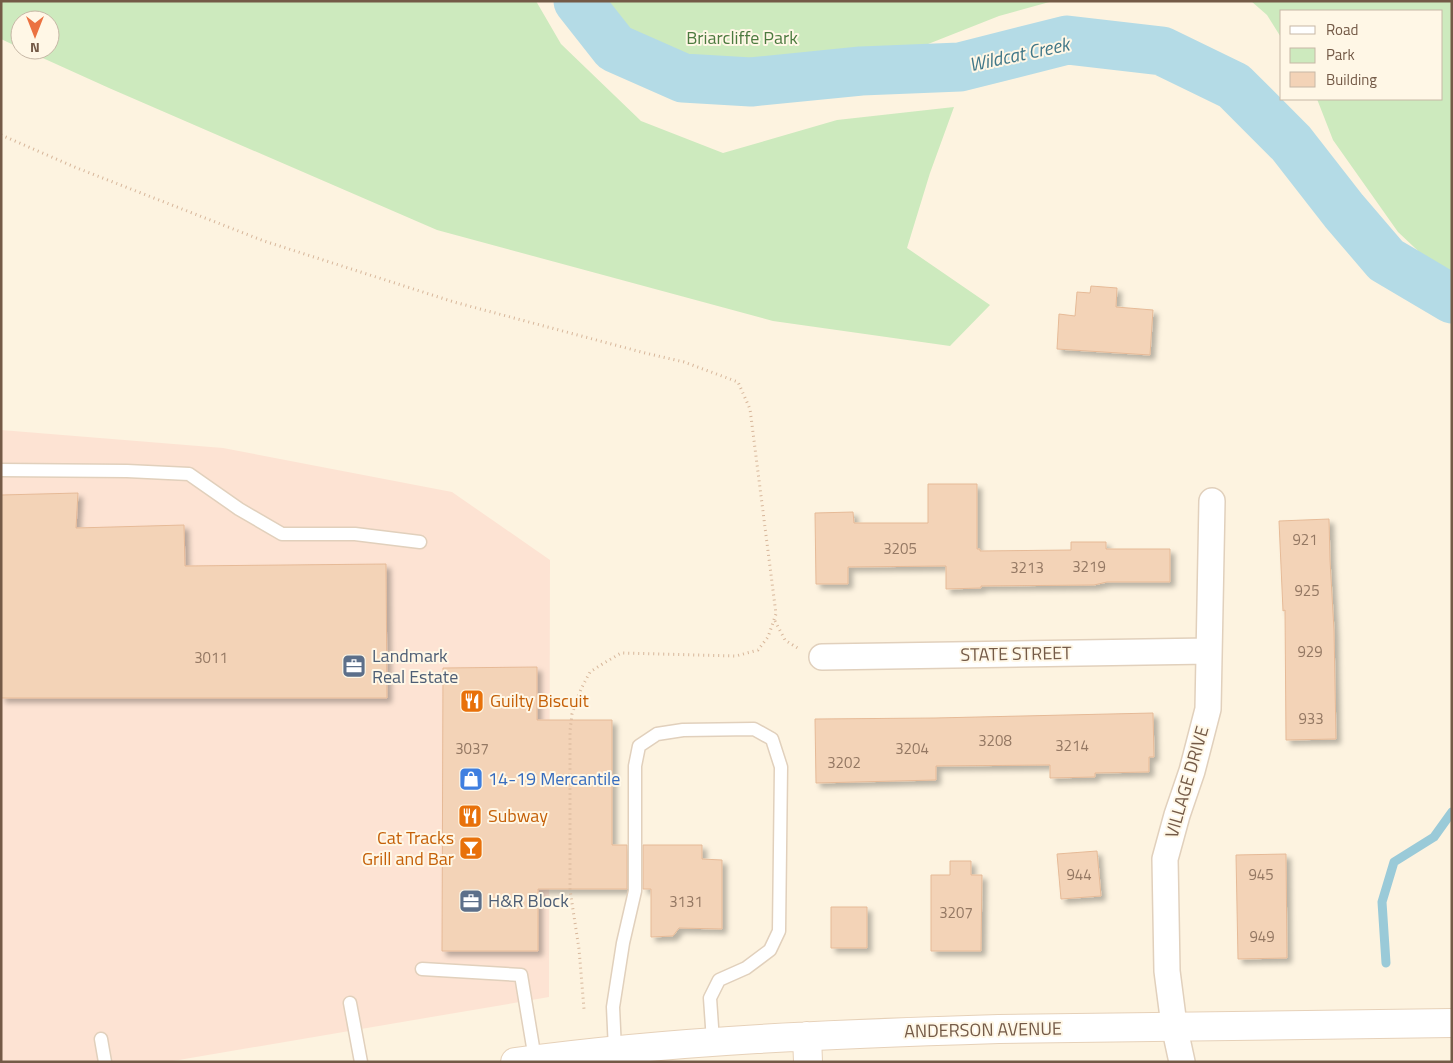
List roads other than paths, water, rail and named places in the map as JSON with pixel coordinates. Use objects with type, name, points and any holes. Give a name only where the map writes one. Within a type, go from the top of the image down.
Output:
[{"type":"main road","name":"ANDERSON AVENUE","points":[[525,1060],[604,1055],[713,1041],[807,1049],[854,1033],[1174,1025],[1452,1023]]},
{"type":"street","name":"VILLAGE DRIVE","points":[[1182,1062],[1174,1025],[1167,971],[1165,859],[1192,771],[1208,709],[1212,501]]},
{"type":"street","name":"STATE STREET","points":[[822,658],[1209,651]]},
{"type":"lane","points":[[1,470],[127,471],[189,474],[239,509],[282,534],[356,534],[420,542]]},
{"type":"lane","points":[[604,1055],[623,943],[635,892],[635,766],[639,746],[657,734],[683,730],[754,729],[772,739],[781,767],[779,931],[770,950],[746,968],[719,980],[710,998],[713,1041]]},
{"type":"lane","points":[[422,969],[521,975],[525,1060]]},
{"type":"lane","points":[[350,1003],[360,1062]]},
{"type":"lane","points":[[101,1038],[105,1062]]},
{"type":"waterway","name":"Wildcat Creek","points":[[578,1],[615,48],[683,78],[751,82],[861,71],[960,67],[1067,40],[1162,51],[1234,86],[1291,143],[1344,211],[1386,260],[1452,299]]},
{"type":"waterway","points":[[1386,963],[1382,902],[1394,862],[1434,837],[1452,812]]},
{"type":"place","name":"Landmark Real Estate","points":[[354,666]]},
{"type":"place","name":"Guilty Biscuit","points":[[472,701]]},
{"type":"place","name":"14-19 Mercantile","points":[[471,779]]},
{"type":"place","name":"Subway","points":[[470,816]]},
{"type":"place","name":"Cat Tracks Grill and Bar","points":[[471,848]]},
{"type":"place","name":"H&R Block","points":[[471,901]]},
{"type":"park label","name":"Briarcliffe Park","points":[[742,38]]}]
